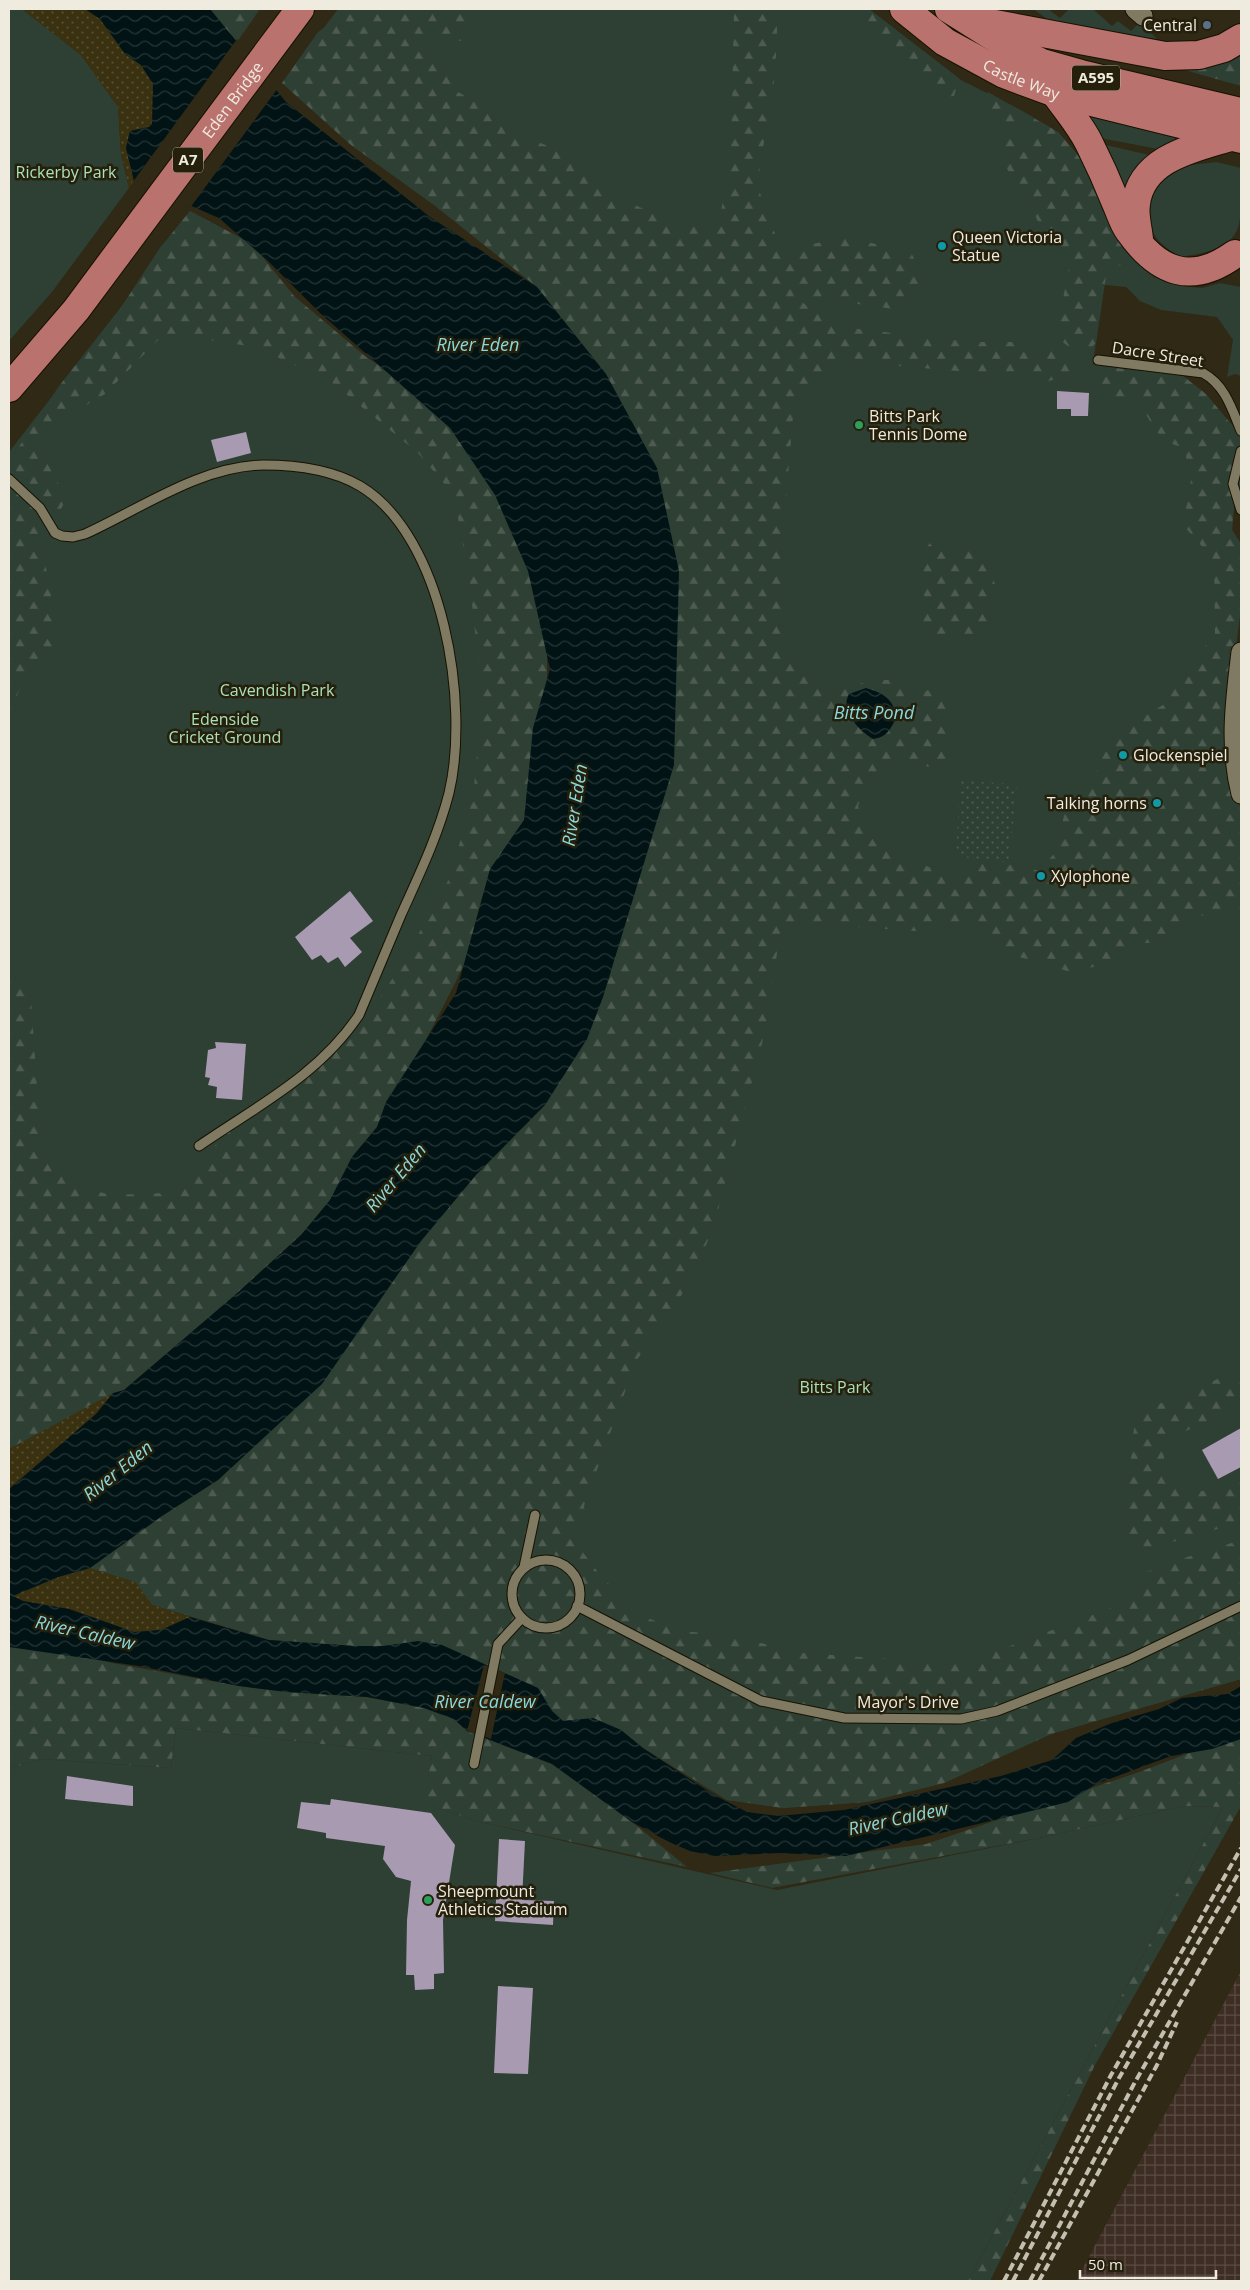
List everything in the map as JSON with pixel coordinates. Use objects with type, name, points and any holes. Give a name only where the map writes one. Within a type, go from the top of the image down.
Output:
[{"type":"main road","name":"Eden Bridge","points":[[9,388],[76,310],[300,9]]},
{"type":"main road","name":"Castle Way","points":[[904,9],[945,42],[1004,74],[1055,92],[1236,138]]},
{"type":"main road","name":"Castle Way","points":[[955,13],[1042,63],[1241,112]]},
{"type":"main road","points":[[955,13],[1165,56],[1198,54],[1224,48],[1241,38]]},
{"type":"main road","points":[[1055,92],[1088,140],[1128,230],[1157,262],[1167,268],[1183,272],[1198,272],[1238,260]]},
{"type":"main road","points":[[1139,244],[1136,205],[1140,188],[1149,173],[1160,164],[1186,151],[1236,138]]},
{"type":"street","points":[[1241,652],[1233,738],[1236,771],[1241,794]]},
{"type":"lane","name":"Dacre Street","points":[[1098,360],[1207,376],[1219,386],[1228,399],[1241,431]]},
{"type":"lane","points":[[1241,451],[1233,484],[1241,510]]},
{"type":"lane","points":[[9,479],[40,508],[55,532],[62,536],[73,537],[85,534],[181,486],[212,474],[262,465],[305,468],[335,474],[360,486],[375,497],[399,524],[416,549],[429,576],[441,613],[451,658],[457,728],[449,793],[426,860],[359,1015],[346,1035],[318,1065],[199,1146]]},
{"type":"lane","points":[[524,1567],[535,1515]]},
{"type":"lane","points":[[545,1560],[557,1561],[567,1567],[574,1575],[579,1585],[580,1596],[577,1606],[568,1619],[554,1627],[543,1628],[532,1625],[522,1618],[516,1609],[512,1592],[517,1576],[524,1567],[534,1562],[545,1560]]},
{"type":"lane","name":"Mayor's Drive","points":[[577,1606],[761,1702],[844,1718],[952,1718],[997,1711],[1128,1660],[1241,1606]]},
{"type":"lane","points":[[474,1764],[498,1644],[522,1618]]},
{"type":"shaded area","points":[[1241,1971],[1241,2281],[1076,2281],[1233,1986]]},
{"type":"green space","name":"Rickerby Park","points":[[9,9],[22,9],[81,55],[118,107],[121,154],[129,188],[52,292],[9,341]]},
{"type":"green space","points":[[210,9],[260,9],[237,42]]},
{"type":"green space","name":"Bitts Park","points":[[338,9],[869,9],[961,80],[1021,110],[1058,132],[1089,172],[1102,210],[1136,260],[1154,277],[1182,286],[1202,288],[1220,283],[1241,287],[1241,376],[1235,374],[1227,377],[1233,340],[1217,317],[1161,310],[1140,301],[1126,287],[1106,285],[1104,286],[1093,364],[1183,376],[1206,394],[1241,436],[1232,530],[1241,544],[1241,606],[1229,703],[1227,756],[1241,811],[1241,1679],[1051,1734],[944,1783],[867,1802],[783,1808],[727,1800],[643,1748],[621,1730],[90,1568],[218,1480],[250,1450],[587,1039],[537,287],[434,205],[351,145],[282,83]]},
{"type":"green space","points":[[349,9],[462,9],[471,25],[462,41],[446,40],[433,32],[409,45],[450,72],[458,92],[501,115],[523,136],[573,156],[617,198],[689,227],[719,224],[731,152],[734,9],[778,9],[775,75],[757,185],[781,250],[848,237],[911,253],[929,284],[901,310],[793,295],[833,326],[971,342],[1012,342],[1056,351],[1074,373],[1046,382],[1029,369],[1005,375],[839,361],[820,379],[795,392],[786,500],[786,659],[807,665],[830,686],[841,690],[871,680],[892,680],[907,692],[932,690],[949,698],[950,758],[946,770],[893,760],[867,785],[858,806],[869,836],[897,855],[953,876],[982,859],[1040,871],[1056,851],[1070,789],[1092,789],[1103,740],[1129,731],[1134,723],[1166,703],[1171,685],[1215,635],[1214,560],[1183,525],[1191,480],[1184,447],[1175,445],[1161,436],[1150,421],[1137,397],[1115,399],[1102,394],[1093,375],[1103,366],[1137,371],[1148,370],[1183,376],[1206,394],[1241,436],[1241,497],[1234,499],[1232,530],[1241,544],[1241,606],[1229,703],[1227,756],[1241,811],[1241,909],[1201,916],[1185,924],[1169,941],[1135,944],[1102,965],[1071,972],[1009,954],[968,923],[915,931],[782,922],[764,1036],[713,1229],[692,1277],[674,1308],[636,1361],[584,1506],[585,1517],[576,1524],[578,1546],[601,1576],[640,1615],[681,1631],[728,1635],[803,1653],[962,1664],[1140,1597],[1138,1583],[1144,1572],[1163,1568],[1178,1560],[1241,1540],[1241,1679],[1051,1734],[944,1783],[867,1802],[783,1808],[727,1800],[643,1748],[621,1730],[593,1718],[563,1721],[552,1711],[538,1688],[469,1657],[383,1646],[269,1640],[152,1605],[135,1582],[90,1568],[162,1516],[218,1480],[322,1384],[421,1241],[476,1175],[545,1105],[587,1039],[603,997],[674,765],[657,468],[606,374],[537,287],[434,205],[351,145],[282,83],[318,32]]},
{"type":"green space","points":[[846,9],[869,9],[961,80],[954,96],[948,99],[933,82],[897,56],[879,36]]},
{"type":"green space","points":[[1033,9],[1048,9],[1060,18],[1069,9],[1093,9],[1112,26],[1118,21],[1131,31],[1140,22],[1157,39],[1125,36],[1050,21]]},
{"type":"green space","points":[[1241,52],[1241,86],[1181,69]]},
{"type":"green space","points":[[988,92],[1058,132],[1089,172],[1102,210],[1128,247],[1124,262],[1106,276],[1096,343],[1090,349],[1073,350],[1060,340],[1058,327],[1069,266],[1046,239],[1033,211],[1001,159],[993,141],[998,137],[1037,137],[1038,132],[1003,121],[985,110],[984,101]]},
{"type":"green space","points":[[1068,112],[1176,134],[1175,141],[1158,149],[1100,138]]},
{"type":"green space","points":[[1098,145],[1106,145],[1154,156],[1130,205]]},
{"type":"green space","points":[[1217,162],[1241,168],[1240,220],[1236,232],[1230,241],[1219,248],[1180,257],[1161,243],[1151,229],[1148,212],[1148,189],[1182,166]]},
{"type":"green space","name":"Cavendish Park","points":[[190,211],[252,244],[294,296],[366,357],[402,381],[531,548],[456,981],[402,1086],[124,1390],[9,1449],[9,452],[122,306],[160,248]]},
{"type":"green space","points":[[190,211],[252,244],[294,296],[366,357],[402,381],[443,416],[531,548],[547,623],[547,728],[532,803],[492,905],[456,981],[402,1086],[377,1127],[352,1157],[330,1201],[301,1235],[235,1295],[124,1390],[113,1393],[9,1449],[9,964],[31,999],[41,1146],[66,1183],[111,1195],[164,1193],[211,1155],[223,1129],[262,1116],[354,1036],[399,969],[449,879],[473,798],[482,698],[470,585],[454,495],[418,453],[330,381],[255,347],[196,338],[160,338],[105,394],[69,415],[37,445],[67,499],[56,517],[39,529],[55,618],[54,647],[29,665],[9,716],[9,462],[59,386],[122,306],[160,248]]},
{"type":"green space","points":[[932,541],[942,542],[953,557],[969,550],[982,555],[997,588],[991,601],[993,606],[989,614],[994,624],[992,631],[988,634],[980,629],[970,638],[961,639],[945,634],[926,637],[918,630],[918,613],[924,597],[923,551]]},
{"type":"green space","points":[[960,781],[1017,784],[1009,863],[956,856]]},
{"type":"green space","points":[[1241,1368],[1241,1405],[1184,1432],[1163,1445],[1166,1484],[1186,1491],[1204,1491],[1241,1478],[1241,1519],[1210,1532],[1136,1552],[1123,1536],[1134,1428],[1151,1407],[1185,1394]]},
{"type":"green space","points":[[9,1634],[112,1663],[239,1686],[287,1692],[367,1697],[424,1708],[454,1719],[467,1731],[552,1764],[632,1822],[687,1867],[476,1821],[423,1803],[432,1756],[176,1728],[171,1768],[41,1759],[9,1769]]},
{"type":"green space","points":[[176,1728],[432,1756],[424,1803],[476,1821],[777,1890],[1044,1837],[1183,1806],[1223,1807],[968,2281],[9,2281],[9,1769],[41,1759],[171,1768]]},
{"type":"green space","points":[[1241,1733],[1241,1806],[1094,2067],[990,2281],[968,2281],[1223,1807],[1183,1806],[1044,1837],[772,1888],[710,1873],[926,1844],[1142,1771]]},
{"type":"sand","points":[[22,9],[85,9],[100,19],[125,54],[141,65],[153,84],[152,124],[149,127],[130,131],[126,147],[134,181],[129,188],[121,154],[118,107],[81,55]]},
{"type":"sand","points":[[113,1393],[96,1414],[9,1489],[9,1449]]},
{"type":"sand","points":[[90,1568],[135,1582],[152,1605],[190,1617],[161,1630],[134,1632],[69,1609],[23,1601],[13,1596],[59,1577]]},
{"type":"water","name":"River Eden","points":[[85,9],[210,9],[286,102],[430,217],[537,287],[606,374],[657,468],[679,571],[674,765],[603,997],[587,1039],[545,1105],[476,1175],[421,1241],[322,1384],[218,1480],[162,1516],[90,1568],[58,1577],[13,1596],[23,1601],[69,1609],[134,1632],[161,1630],[190,1617],[269,1640],[355,1646],[383,1646],[418,1641],[442,1645],[538,1688],[552,1711],[563,1721],[593,1718],[621,1730],[643,1748],[714,1795],[747,1812],[778,1816],[844,1810],[1001,1776],[1052,1760],[1076,1738],[1112,1723],[1159,1709],[1182,1698],[1228,1694],[1241,1686],[1241,1739],[1212,1749],[1171,1756],[1096,1784],[1068,1802],[846,1856],[778,1853],[715,1856],[690,1851],[669,1842],[632,1822],[552,1764],[467,1731],[454,1719],[424,1708],[367,1697],[287,1692],[239,1686],[139,1666],[9,1647],[9,1489],[96,1414],[113,1393],[124,1390],[235,1295],[301,1235],[330,1200],[352,1157],[377,1127],[386,1102],[456,993],[490,869],[524,820],[533,728],[550,669],[528,571],[495,495],[450,428],[320,313],[267,260],[219,218],[134,181],[126,148],[130,131],[149,127],[152,124],[153,84],[141,65],[125,54],[100,19]]},
{"type":"water","name":"Bitts Pond","points":[[866,688],[886,697],[897,716],[886,734],[873,739],[852,720],[847,707],[849,694]]},
{"type":"pier","points":[[237,39],[278,88],[190,208],[132,183]]},
{"type":"pier","points":[[484,1665],[505,1673],[491,1739],[467,1731]]},
{"type":"building","points":[[1057,391],[1089,393],[1088,416],[1071,416],[1071,409],[1057,409]]},
{"type":"building","points":[[246,432],[251,453],[217,462],[211,440]]},
{"type":"building","points":[[350,891],[373,921],[350,938],[362,952],[345,967],[338,957],[328,963],[321,955],[312,960],[295,937]]},
{"type":"building","points":[[215,1042],[246,1044],[242,1100],[216,1098],[217,1087],[208,1085],[210,1078],[205,1077],[208,1050],[216,1048]]},
{"type":"building","points":[[1241,1428],[1241,1467],[1218,1479],[1202,1450]]},
{"type":"building","points":[[67,1776],[133,1786],[133,1806],[65,1799]]},
{"type":"building","name":"Sheepmount Athletics Stadium","points":[[331,1799],[431,1813],[455,1845],[443,1920],[444,1973],[434,1974],[434,1989],[415,1990],[414,1975],[406,1975],[407,1920],[411,1881],[396,1877],[383,1859],[385,1846],[326,1838],[326,1833],[297,1828],[301,1802],[330,1805]]},
{"type":"building","points":[[499,1839],[525,1841],[522,1900],[554,1901],[553,1925],[495,1921]]},
{"type":"building","points":[[498,1986],[533,1988],[528,2074],[494,2073]]},
{"type":"railway","points":[[1004,2281],[1111,2075],[1241,1848]]},
{"type":"railway","points":[[1013,2281],[1119,2078],[1241,1869]]},
{"type":"railway","points":[[1030,2281],[1135,2082],[1241,1897]]},
{"type":"railway","points":[[1039,2281],[1157,2065],[1177,2022]]},
{"type":"place","name":"Central","points":[[1207,25]]},
{"type":"place","name":"Queen Victoria Statue","points":[[942,246]]},
{"type":"place","name":"Bitts Park Tennis Dome","points":[[859,425]]},
{"type":"place","name":"Glockenspiel","points":[[1123,755]]},
{"type":"place","name":"Talking horns","points":[[1157,803]]},
{"type":"place","name":"Xylophone","points":[[1041,876]]},
{"type":"place","name":"Sheepmount Athletics Stadium","points":[[428,1900]]},
{"type":"park label","name":"Edenside Cricket Ground","points":[[225,728]]},
{"type":"water label","name":"River Caldew","points":[[85,1633]]},
{"type":"water label","name":"River Caldew","points":[[485,1702]]},
{"type":"water label","name":"River Caldew","points":[[898,1819]]}]
